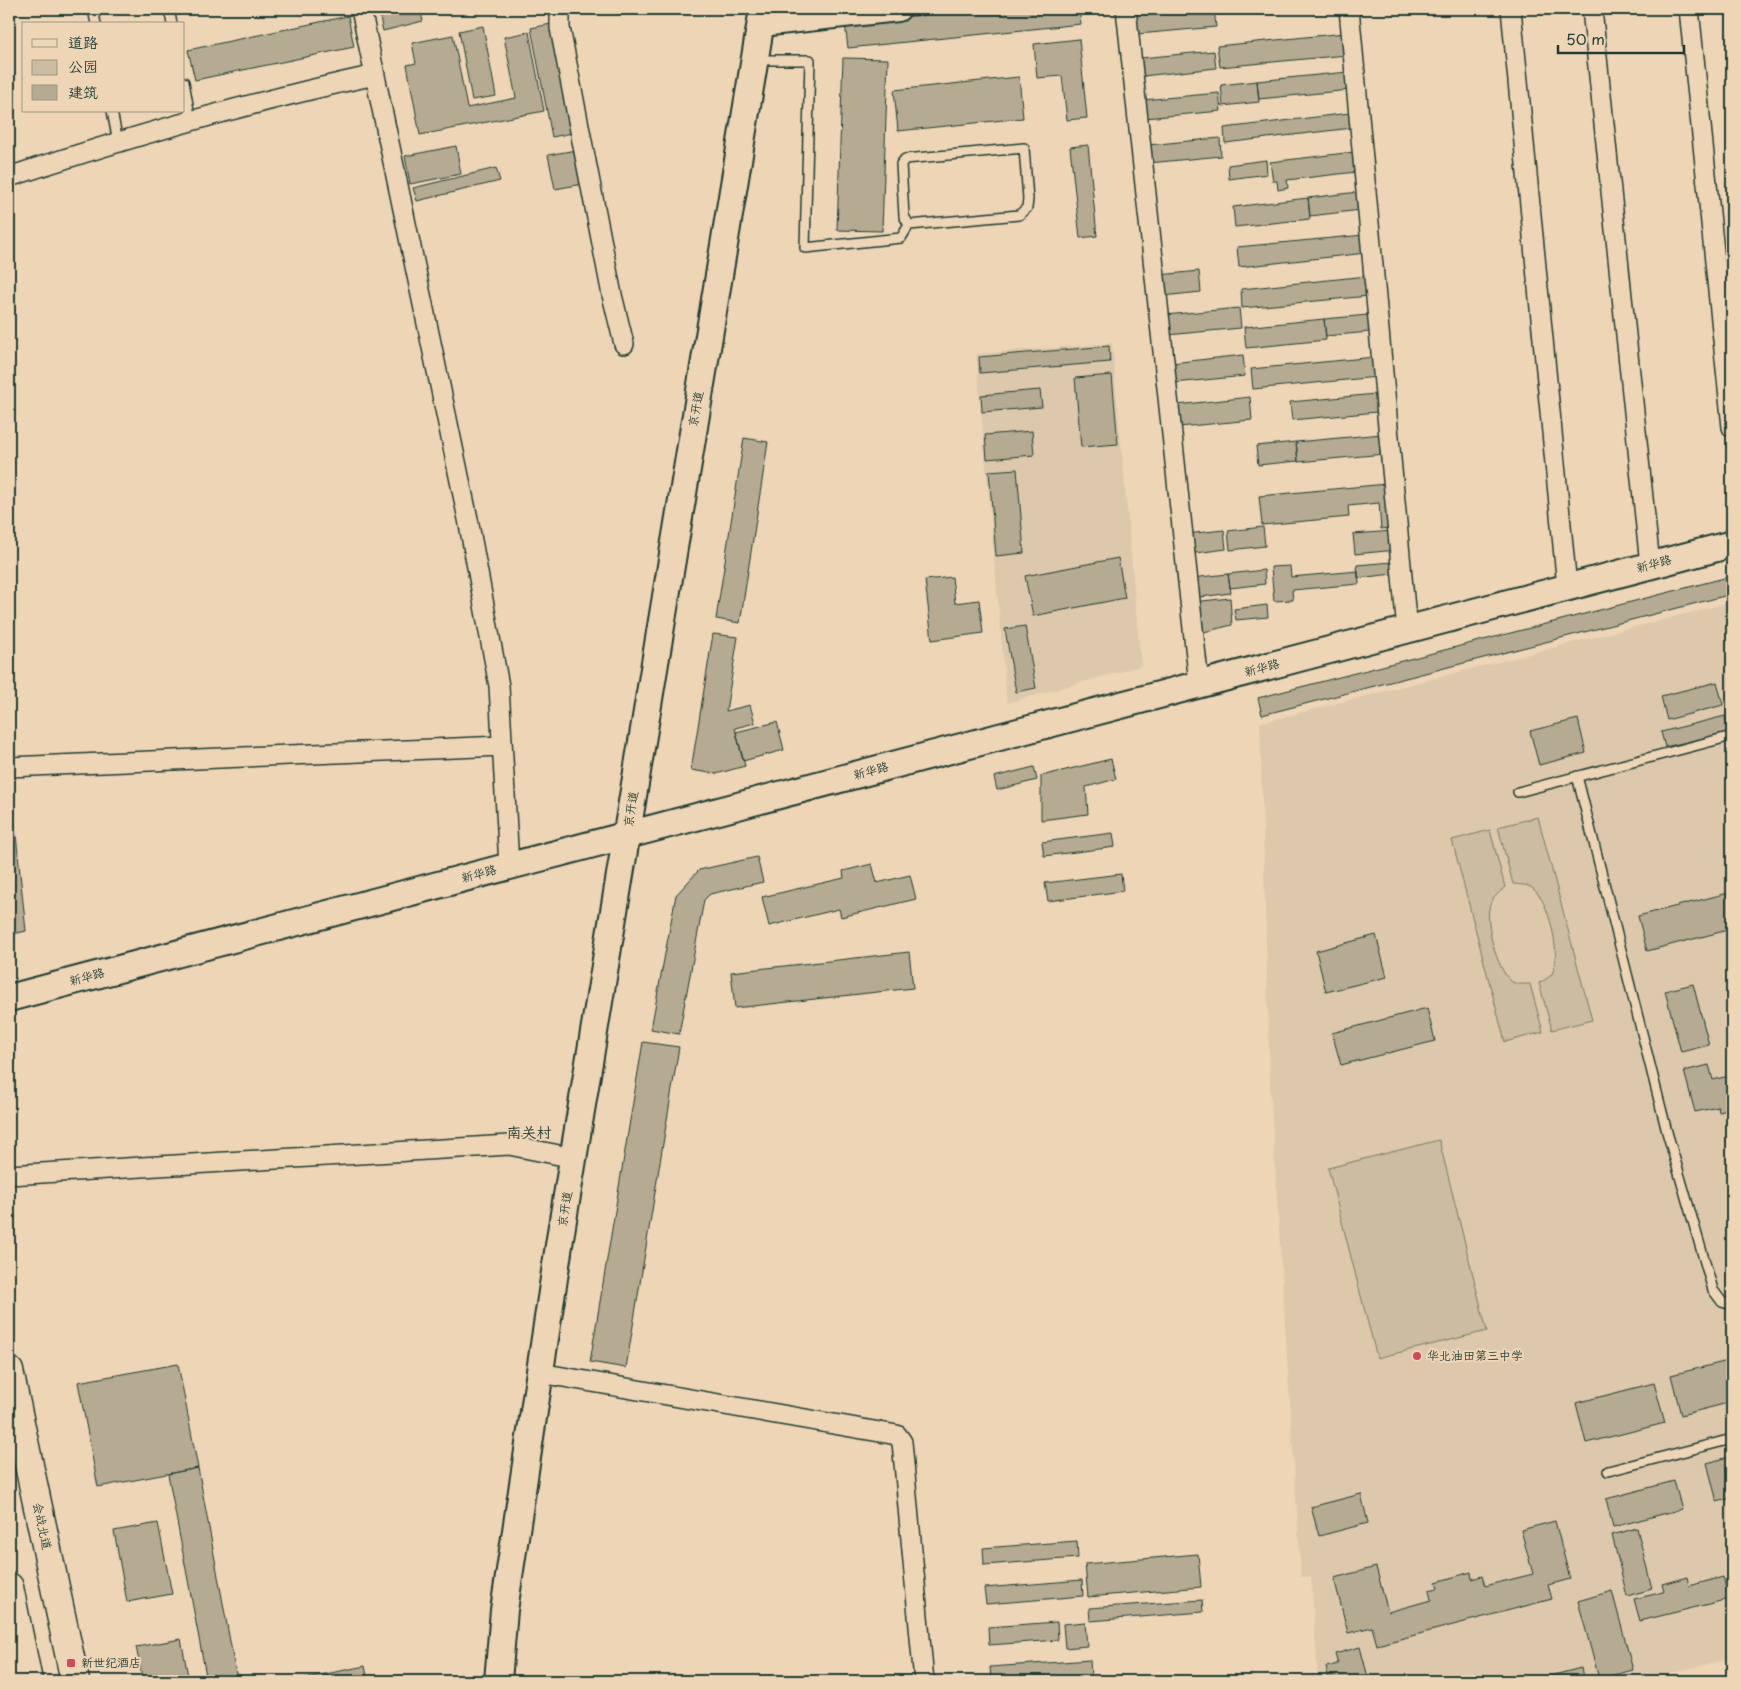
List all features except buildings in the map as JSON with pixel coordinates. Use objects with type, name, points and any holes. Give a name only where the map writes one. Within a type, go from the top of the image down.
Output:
[{"type":"main road","name":"京开道","points":[[504,1610],[626,835],[762,16]]},
{"type":"main road","name":"新华路","points":[[9,998],[1732,544]]},
{"type":"main road","name":"会战北道","points":[[9,1371],[75,1681]]},
{"type":"main road","points":[[9,1587],[28,1681]]},
{"type":"main road","points":[[483,1681],[504,1610]]},
{"type":"main road","points":[[498,1681],[504,1610]]},
{"type":"street","points":[[361,9],[468,519],[499,686],[509,866]]},
{"type":"street","points":[[560,9],[560,28],[612,295],[624,344]]},
{"type":"street","points":[[762,16],[898,9]]},
{"type":"street","points":[[1126,9],[1199,684]]},
{"type":"street","points":[[1349,9],[1407,630]]},
{"type":"street","points":[[1511,9],[1568,587]]},
{"type":"street","points":[[1592,9],[1650,565]]},
{"type":"street","points":[[1690,9],[1732,427]]},
{"type":"street","points":[[9,177],[118,142],[304,91],[375,75]]},
{"type":"street","points":[[9,767],[502,746]]},
{"type":"street","points":[[9,1175],[509,1145],[574,1158]]},
{"type":"street","points":[[540,1372],[897,1435],[902,1442],[924,1681]]},
{"type":"lane","points":[[93,9],[96,22]]},
{"type":"lane","points":[[169,9],[172,22]]},
{"type":"lane","points":[[755,60],[810,60],[805,248],[901,238],[909,225]]},
{"type":"lane","points":[[185,87],[192,122]]},
{"type":"lane","points":[[112,112],[118,142]]},
{"type":"lane","points":[[1024,148],[1028,199],[1027,208],[1018,215],[909,225],[904,216],[901,164],[905,159],[1024,148]]},
{"type":"lane","points":[[1518,792],[1732,736]]},
{"type":"lane","points":[[1577,776],[1667,1132],[1713,1290],[1722,1302],[1732,1305]]},
{"type":"lane","points":[[1608,1471],[1732,1439]]},
{"type":"shaded area","points":[[1112,343],[1141,666],[1007,703],[976,354]]},
{"type":"shaded area","points":[[1732,602],[1732,1658],[1640,1681],[1318,1681],[1311,1577],[1301,1577],[1270,1087],[1260,723]]},
{"type":"green space","points":[[1538,817],[1592,1020],[1552,1030],[1539,983],[1552,974],[1555,966],[1555,942],[1552,928],[1544,904],[1538,894],[1532,888],[1525,885],[1513,884],[1498,827]]},
{"type":"green space","points":[[1490,830],[1505,887],[1490,905],[1489,922],[1493,945],[1501,967],[1511,981],[1518,984],[1530,984],[1543,1032],[1505,1042],[1452,840]]},
{"type":"green space","points":[[1439,1140],[1487,1331],[1377,1358],[1328,1168]]},
{"type":"place","name":"华北油田第三中学","points":[[1417,1356]]},
{"type":"place","name":"新世纪酒店","points":[[71,1663]]},
{"type":"district","name":"南关村","points":[[529,1133]]}]
